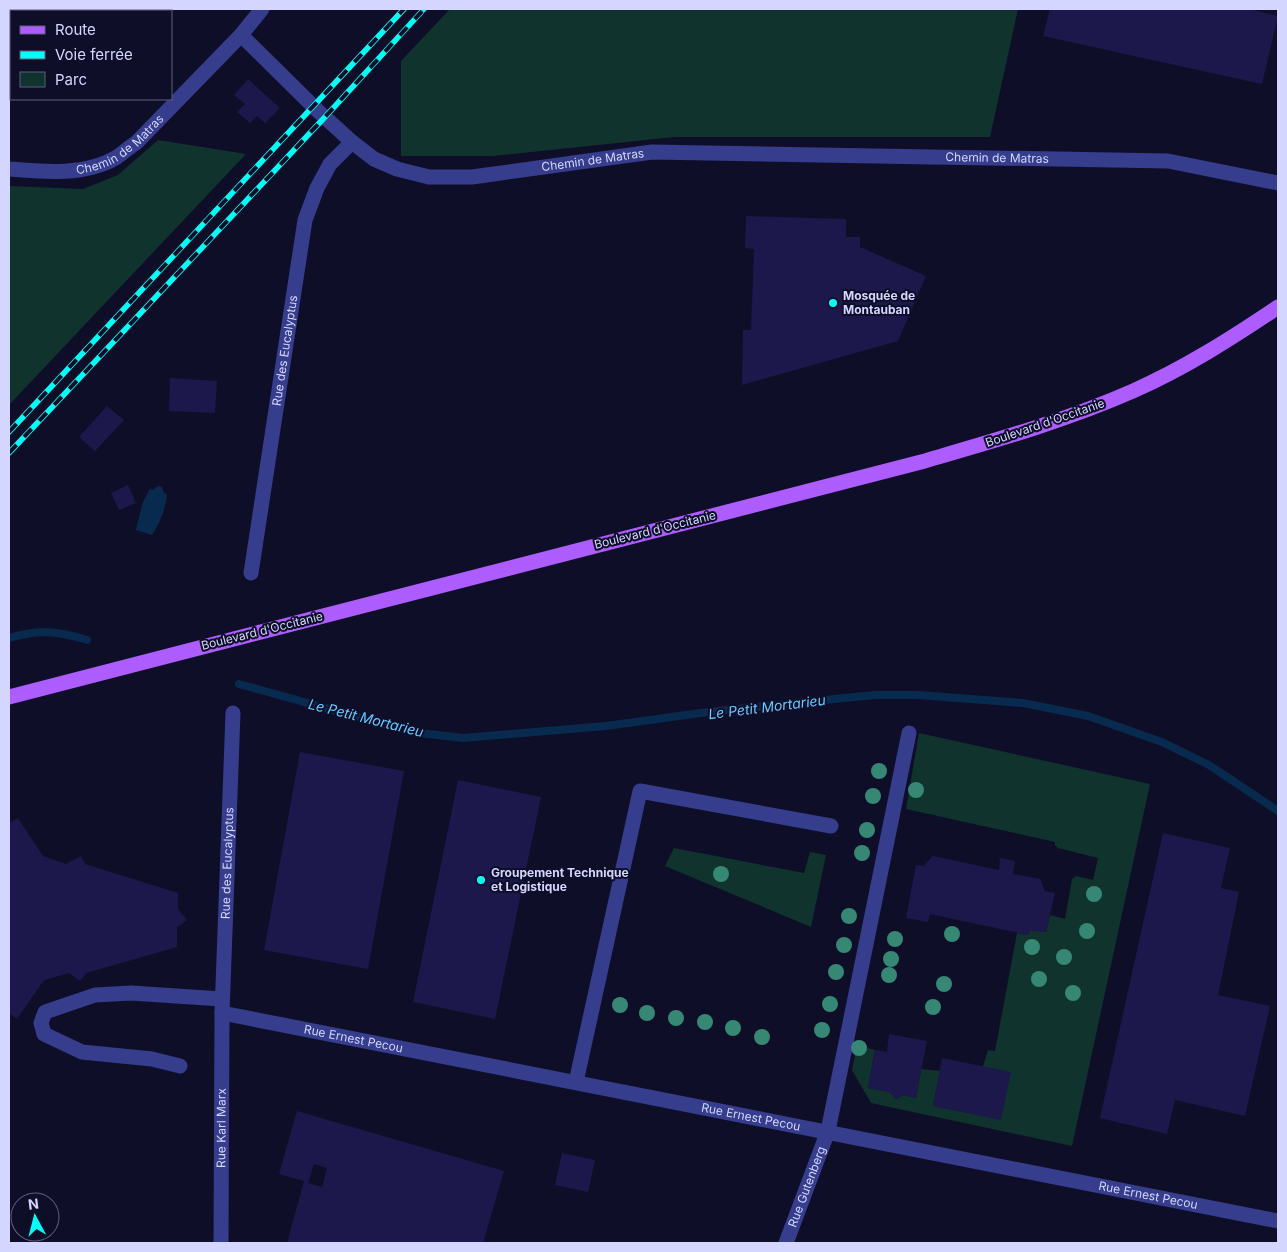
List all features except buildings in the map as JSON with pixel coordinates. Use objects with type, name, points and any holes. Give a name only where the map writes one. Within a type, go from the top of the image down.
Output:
[{"type":"main road","name":"Boulevard d'Occitanie","points":[[9,697],[921,462],[1030,430],[1083,412],[1159,378],[1234,337],[1278,307]]},
{"type":"street","points":[[241,35],[262,9]]},
{"type":"street","name":"Chemin de Matras","points":[[9,169],[42,172],[70,170],[97,166],[116,158],[136,143],[241,35],[352,142],[374,159],[397,169],[429,176],[472,177],[652,152],[1168,161],[1278,183]]},
{"type":"street","name":"Rue des Eucalyptus","points":[[251,573],[305,220],[317,188],[330,164],[352,142]]},
{"type":"street","name":"Rue des Eucalyptus","points":[[222,1006],[233,713]]},
{"type":"street","name":"Rue Gutenberg","points":[[786,1243],[828,1131],[909,733]]},
{"type":"street","points":[[576,1082],[640,791],[831,826]]},
{"type":"street","name":"Rue Ernest Pecou","points":[[180,1066],[152,1059],[82,1052],[44,1034],[40,1022],[45,1012],[95,995],[131,992],[222,1006],[576,1082],[1278,1221]]},
{"type":"street","name":"Rue Karl Marx","points":[[221,1243],[222,1006]]},
{"type":"green space","points":[[450,9],[1018,9],[990,137],[674,137],[493,156],[401,156],[401,61]]},
{"type":"green space","points":[[158,140],[246,154],[9,405],[9,186],[83,189],[118,175]]},
{"type":"green space","points":[[919,733],[1150,784],[1072,1146],[871,1103],[852,1070],[857,1045],[875,1050],[868,1088],[890,1092],[896,1099],[903,1095],[916,1098],[921,1069],[940,1071],[933,1106],[1001,1119],[983,1066],[988,1050],[995,1051],[1017,933],[1028,935],[1030,930],[1046,932],[1050,915],[1065,919],[1072,879],[1076,876],[1093,880],[1098,858],[1058,848],[1055,842],[906,809]]},
{"type":"green space","points":[[674,848],[804,873],[810,852],[826,855],[811,927],[665,866]]},
{"type":"water","points":[[158,486],[162,487],[164,493],[167,494],[158,526],[152,535],[136,529],[143,502],[150,489],[153,490]]},
{"type":"waterway","name":"Le Petit Mortarieu","points":[[9,638],[30,633],[48,632],[87,640]]},
{"type":"waterway","name":"Le Petit Mortarieu","points":[[239,684],[412,732],[463,738],[606,726],[708,712],[874,695],[918,695],[1023,703],[1088,716],[1162,742],[1209,765],[1278,811]]},
{"type":"railway","points":[[9,432],[404,9]]},
{"type":"railway","points":[[9,453],[424,9]]},
{"type":"place","name":"Mosquée de Montauban","points":[[833,303]]},
{"type":"place","name":"Groupement Technique et Logistique","points":[[481,880]]}]
